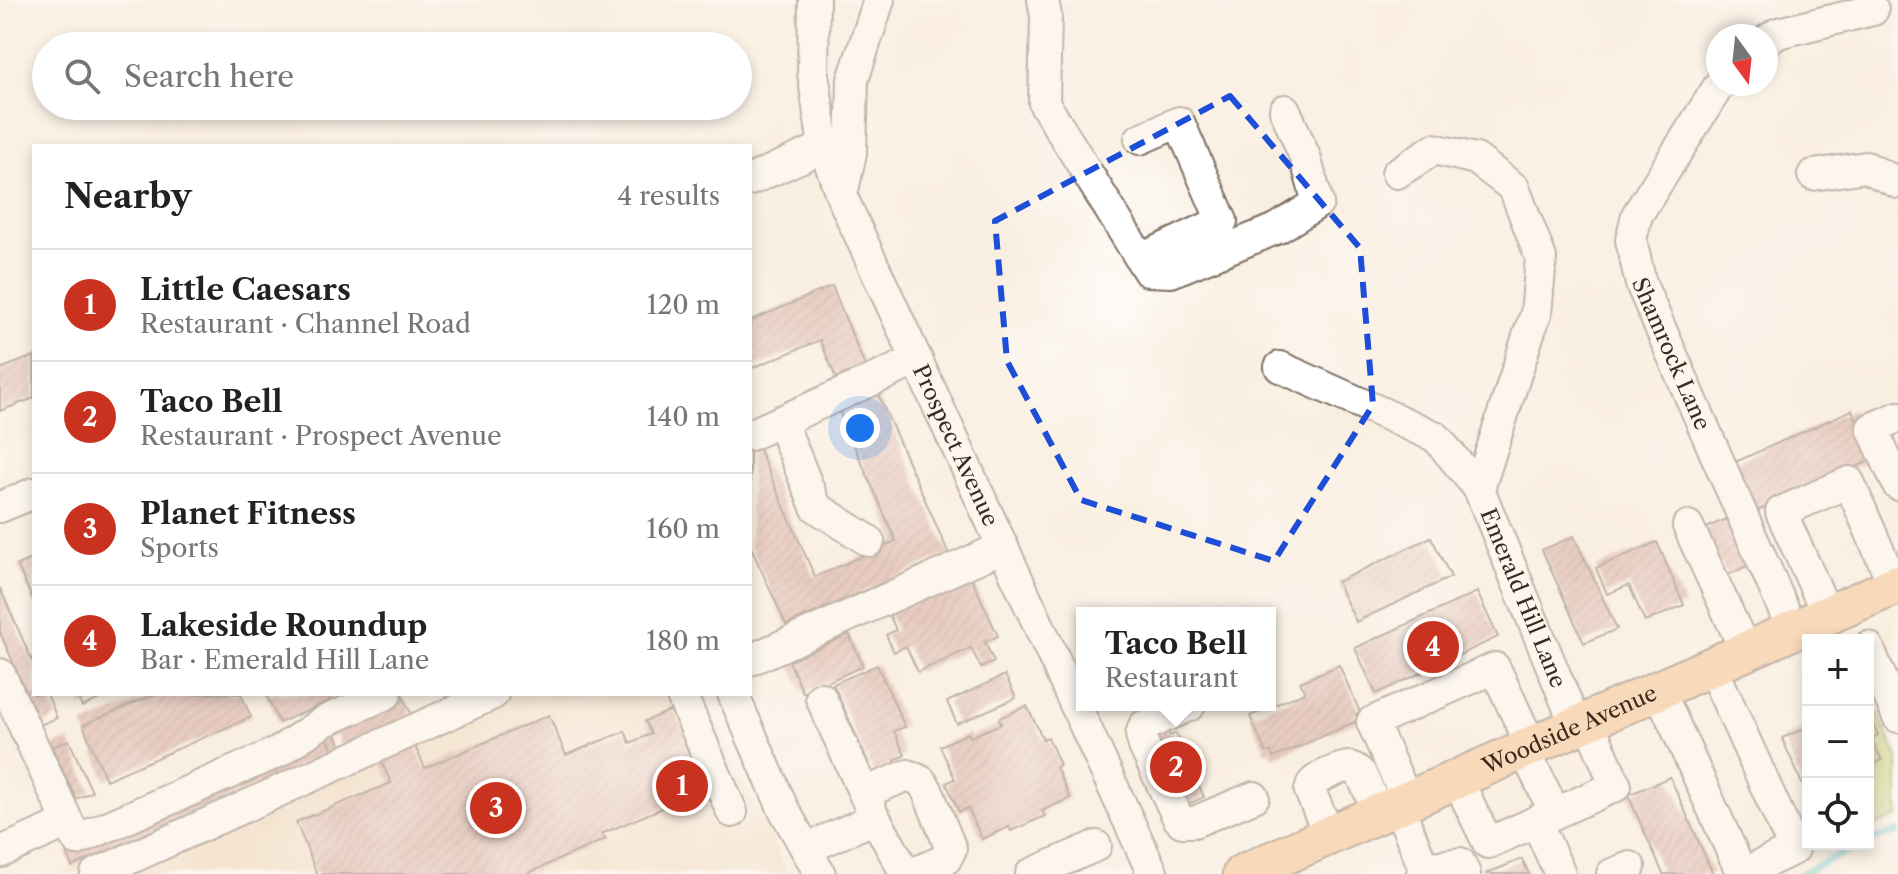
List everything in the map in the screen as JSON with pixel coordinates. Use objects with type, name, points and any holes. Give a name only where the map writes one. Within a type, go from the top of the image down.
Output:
[{"type":"main road","name":"Woodside Avenue","points":[[1255,871],[1329,835],[1896,585]]},
{"type":"street","name":"Prospect Avenue","points":[[814,0],[813,73],[824,147],[842,197],[1076,706]]},
{"type":"street","points":[[842,197],[851,153],[853,80],[879,0]]},
{"type":"street","points":[[1043,0],[1046,16],[1044,103],[1148,271],[1171,272],[1278,228],[1318,203],[1305,157],[1285,110]]},
{"type":"street","points":[[1778,33],[1873,10]]},
{"type":"street","name":"Shamrock Lane","points":[[1712,96],[1637,215],[1631,240],[1641,284],[1793,631]]},
{"type":"street","points":[[1140,139],[1179,122],[1222,221],[1141,259]]},
{"type":"street","points":[[752,179],[824,147]]},
{"type":"street","name":"Emerald Hill Lane","points":[[1397,173],[1434,149],[1476,159],[1514,188],[1541,258],[1536,314],[1479,489],[1582,723],[1616,786],[1546,817]]},
{"type":"street","points":[[1813,175],[1866,167],[1898,183]]},
{"type":"street","points":[[752,434],[917,360]]},
{"type":"street","points":[[1280,367],[1436,437],[1479,489]]},
{"type":"street","points":[[1898,417],[1872,428],[1898,485]]},
{"type":"street","points":[[781,421],[816,507],[869,541]]},
{"type":"street","points":[[1898,425],[1882,432],[1898,469]]},
{"type":"street","points":[[1860,634],[1839,611],[1781,512],[1849,482],[1896,585]]},
{"type":"street","points":[[0,507],[32,494]]},
{"type":"street","points":[[1659,690],[1742,874],[1794,849],[1729,659],[1688,526]]},
{"type":"street","points":[[752,659],[1003,547]]},
{"type":"street","points":[[1874,661],[1898,717]]},
{"type":"street","points":[[1465,874],[1460,863],[1423,871],[1395,806],[1372,722],[1495,668],[1528,748],[1560,874]]},
{"type":"street","points":[[0,674],[77,840],[278,752],[323,722],[382,696]]},
{"type":"street","points":[[96,874],[489,696]]},
{"type":"street","points":[[682,696],[732,812]]},
{"type":"street","points":[[734,696],[783,808],[813,861],[870,806],[908,775],[921,781],[951,849],[946,859],[912,874]]},
{"type":"street","points":[[821,698],[870,806],[906,874]]},
{"type":"street","name":"Prospect Avenue","points":[[1078,711],[1153,874]]},
{"type":"street","points":[[1177,711],[1144,726],[1141,735],[1178,818],[1182,822],[1194,822],[1254,797]]},
{"type":"street","points":[[1329,835],[1311,798],[1311,785],[1341,768],[1356,769],[1395,806]]},
{"type":"street","points":[[1457,779],[1488,843],[1546,817]]},
{"type":"street","points":[[4,858],[68,822]]},
{"type":"street","points":[[1031,874],[1096,846]]},
{"type":"highlighted area","points":[[1230,96],[1360,248],[1373,405],[1274,561],[1081,500],[1007,361],[995,221]]},
{"type":"shaded area","points":[[456,696],[704,696],[788,874],[60,874]]},
{"type":"green space","points":[[1874,704],[1898,758],[1898,817],[1874,826]]},
{"type":"building","points":[[832,286],[865,366],[836,378],[820,340],[752,368],[752,320]]},
{"type":"building","points":[[32,357],[32,399],[0,411],[0,369]]},
{"type":"building","points":[[877,392],[949,554],[786,625],[752,549],[752,445],[756,443],[815,577],[896,541],[838,409]]},
{"type":"building","points":[[1852,410],[1874,459],[1755,512],[1733,463]]},
{"type":"building","points":[[1732,516],[1754,563],[1726,576],[1704,529]]},
{"type":"building","points":[[1574,536],[1617,629],[1584,643],[1542,550]]},
{"type":"building","points":[[1431,537],[1451,577],[1356,622],[1337,582]]},
{"type":"building","points":[[1657,542],[1684,605],[1645,622],[1629,585],[1607,594],[1596,568]]},
{"type":"building","points":[[32,559],[32,598],[17,565]]},
{"type":"building","points":[[971,577],[998,636],[985,642],[994,662],[981,668],[971,648],[918,672],[906,646],[894,652],[886,635],[896,630],[889,614]]},
{"type":"building","points":[[0,588],[32,660],[32,696],[48,696],[57,718],[40,725],[0,632]]},
{"type":"building","points":[[1477,592],[1498,637],[1376,694],[1355,648]]},
{"type":"building","points":[[849,634],[863,666],[803,693],[789,661]]},
{"type":"building","points":[[877,665],[905,727],[894,731],[905,755],[895,760],[896,763],[873,773],[833,684]]},
{"type":"building","points":[[1339,665],[1360,712],[1356,714],[1359,720],[1273,758],[1271,751],[1266,753],[1250,716],[1261,711],[1276,711],[1276,705],[1305,692],[1300,682]]},
{"type":"building","points":[[1005,675],[1016,698],[957,724],[947,702]]},
{"type":"building","points":[[77,696],[106,696],[82,707]]},
{"type":"building","points":[[150,696],[242,696],[251,717],[106,780],[83,725]]},
{"type":"building","points":[[267,696],[329,696],[331,700],[279,723]]},
{"type":"building","points":[[403,696],[411,714],[341,746],[333,728]]},
{"type":"building","points":[[1027,706],[1043,739],[1048,737],[1060,765],[1056,767],[1070,798],[1042,811],[1045,816],[1011,831],[1009,827],[982,839],[968,808],[959,812],[946,783],[955,779],[940,746],[968,733],[970,737],[1001,724],[999,718]]},
{"type":"building","points":[[674,709],[707,789],[601,834],[606,839],[526,874],[317,874],[296,822],[391,783],[380,759],[414,744],[425,768],[549,715],[566,755],[625,731],[630,743],[651,734],[645,721]]},
{"type":"building","points":[[1166,728],[1170,736],[1176,733],[1204,797],[1179,808],[1152,734]]},
{"type":"building","points":[[1802,730],[1802,783],[1782,738]]},
{"type":"building","points":[[327,737],[333,750],[72,867],[66,852]]},
{"type":"building","points":[[69,740],[92,792],[76,799],[52,747]]},
{"type":"building","points":[[1874,745],[1882,760],[1874,764]]},
{"type":"building","points":[[1670,777],[1713,874],[1663,874],[1628,795]]},
{"type":"building","points":[[1522,859],[1529,874],[1485,874]]},
{"type":"waterway","points":[[1874,839],[1898,832]]},
{"type":"waterway","points":[[1800,874],[1850,850]]},
{"type":"place","name":"Lakeside Roundup","points":[[1433,647]]},
{"type":"place","name":"Taco Bell","points":[[1176,767]]},
{"type":"place","name":"Little Caesars","points":[[682,786]]},
{"type":"place","name":"Planet Fitness","points":[[496,808]]}]
